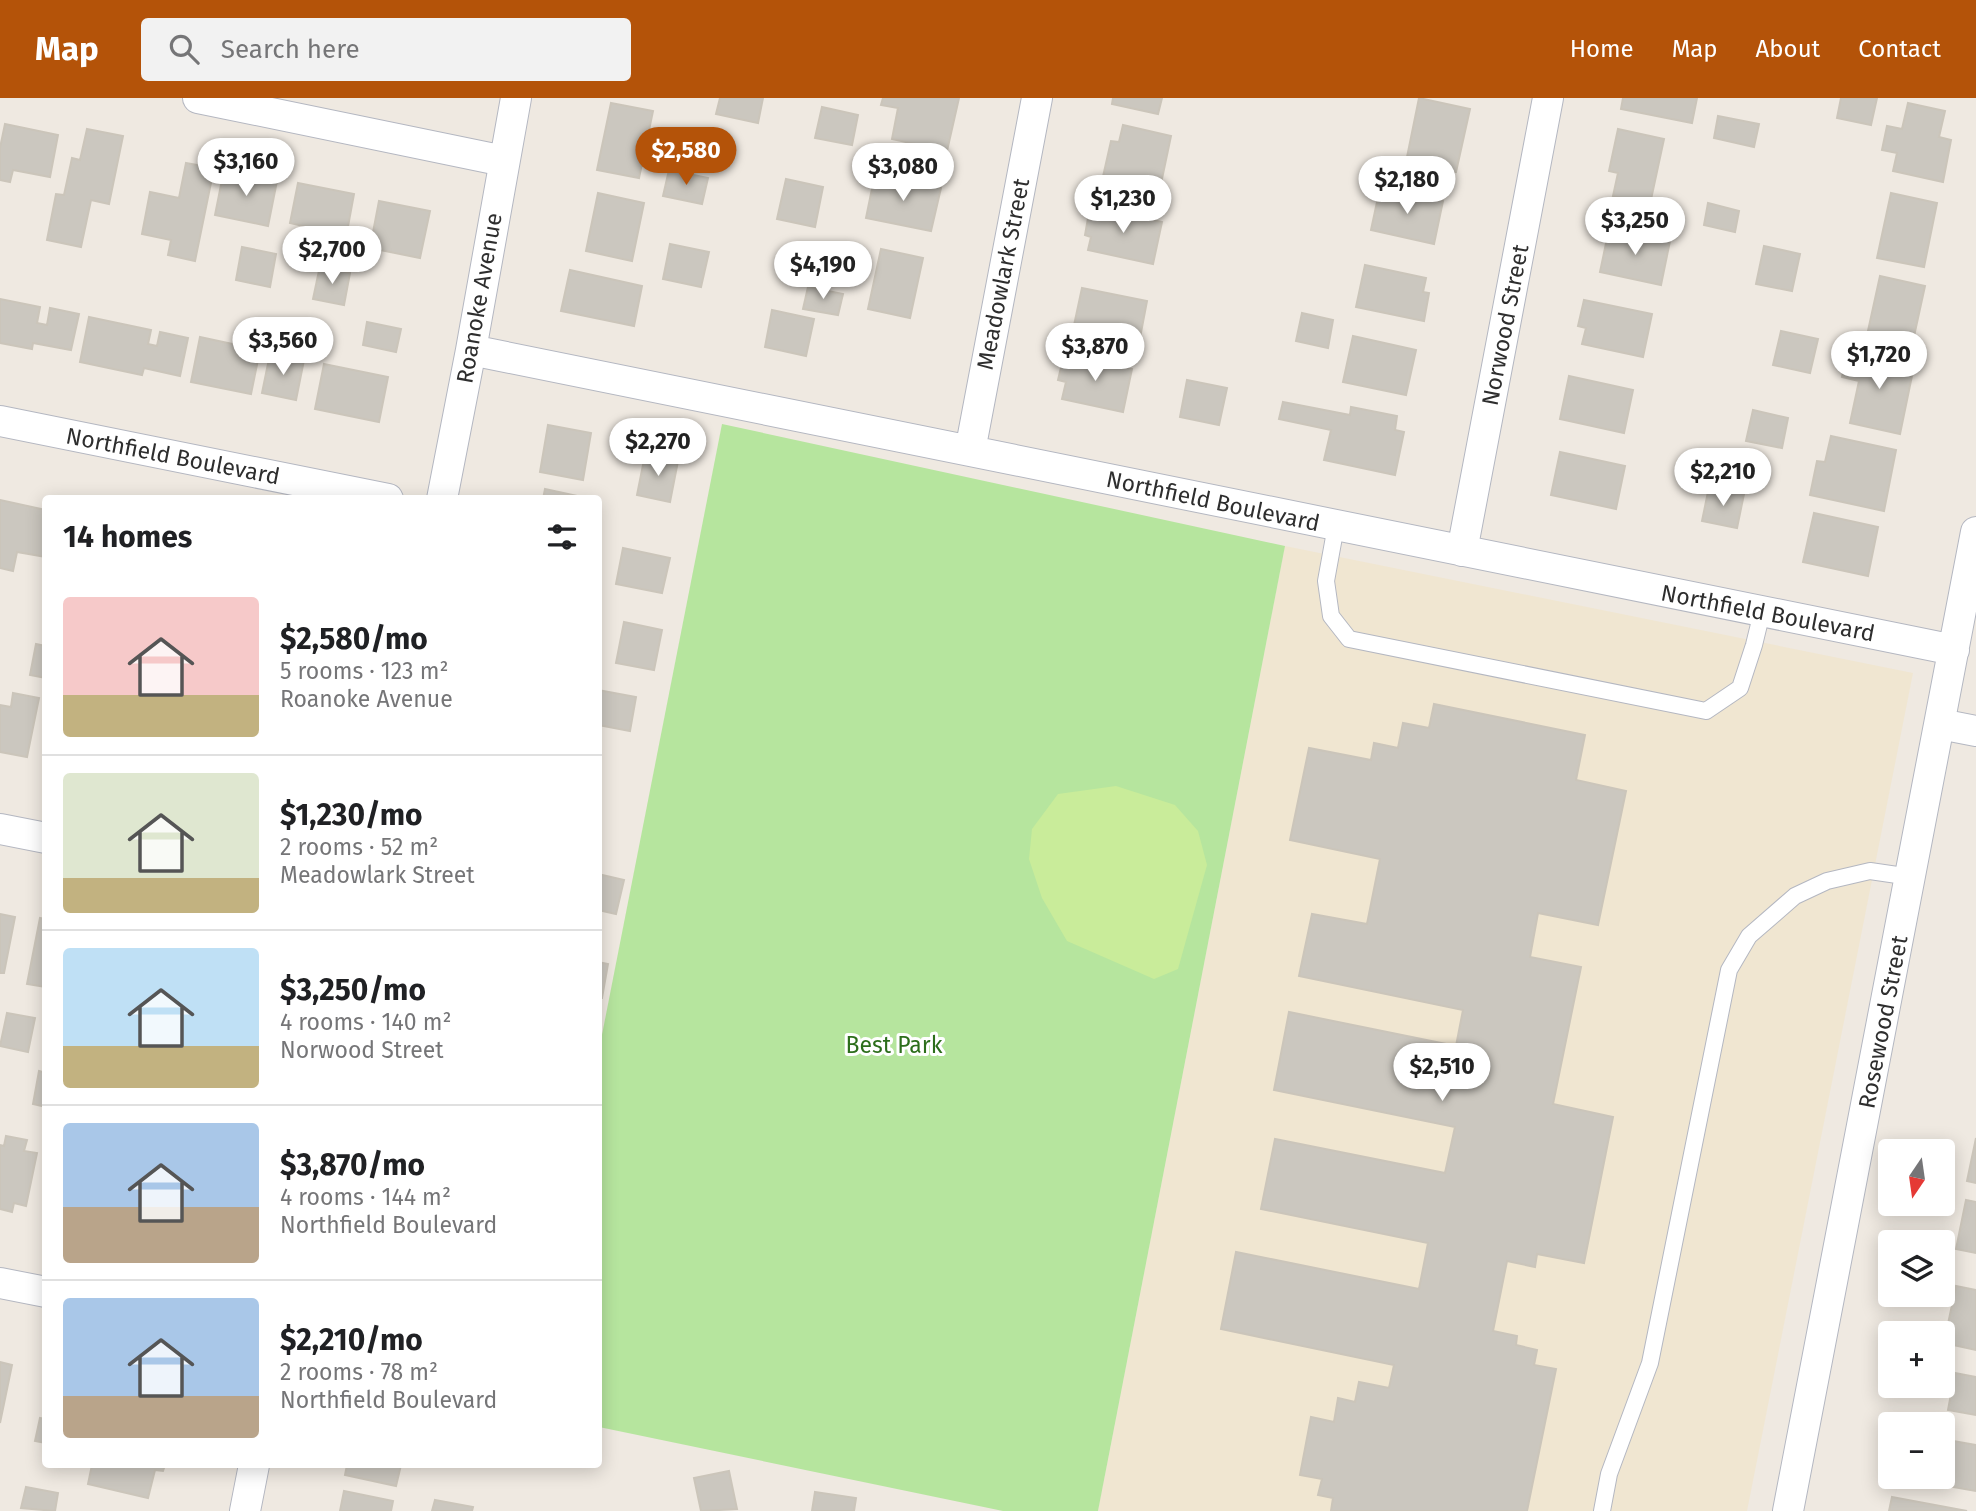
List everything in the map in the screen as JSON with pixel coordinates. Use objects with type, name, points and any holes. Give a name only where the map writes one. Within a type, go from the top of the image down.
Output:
[{"type":"street","points":[[198,98],[504,161]]},
{"type":"street","name":"Roanoke Avenue","points":[[443,495],[516,98]]},
{"type":"street","name":"Meadowlark Street","points":[[970,451],[1037,98]]},
{"type":"street","name":"Norwood Street","points":[[1462,551],[1548,98]]},
{"type":"street","name":"Northfield Boulevard","points":[[471,350],[1954,650]]},
{"type":"street","name":"Northfield Boulevard","points":[[0,421],[368,495]]},
{"type":"street","name":"Rosewood Street","points":[[1788,1511],[1976,532]]},
{"type":"street","points":[[1940,724],[1976,731]]},
{"type":"street","points":[[0,829],[42,837]]},
{"type":"street","points":[[0,1283],[42,1291]]},
{"type":"street","points":[[245,1511],[253,1468]]},
{"type":"lane","points":[[1336,526],[1326,581],[1331,616],[1349,639],[1706,711],[1740,688],[1762,612]]},
{"type":"lane","points":[[1602,1511],[1609,1474],[1650,1363],[1729,970],[1749,936],[1796,896],[1827,881],[1870,870],[1910,877]]},
{"type":"shaded area","points":[[1285,546],[1913,673],[1747,1511],[1098,1511]]},
{"type":"green space","name":"Best Park","points":[[722,424],[1285,546],[1098,1511],[1003,1511],[602,1428],[602,1035]]},
{"type":"green space","points":[[1116,786],[1175,805],[1198,831],[1207,865],[1178,969],[1154,979],[1067,941],[1042,898],[1029,859],[1032,829],[1058,794]]},
{"type":"building","points":[[720,98],[763,98],[758,123],[716,114]]},
{"type":"building","points":[[883,98],[959,98],[947,151],[892,139],[898,108],[881,105]]},
{"type":"building","points":[[1113,98],[1162,98],[1158,114],[1112,104]]},
{"type":"building","points":[[1419,98],[1470,109],[1456,172],[1406,162]]},
{"type":"building","points":[[1623,98],[1697,98],[1692,123],[1621,109]]},
{"type":"building","points":[[1841,98],[1877,98],[1871,125],[1837,118]]},
{"type":"building","points":[[611,103],[653,111],[639,178],[597,170]]},
{"type":"building","points":[[1908,103],[1945,111],[1939,137],[1951,140],[1943,182],[1893,171],[1897,153],[1882,150],[1887,126],[1902,129]]},
{"type":"building","points":[[822,107],[858,115],[852,145],[815,138]]},
{"type":"building","points":[[1718,116],[1759,124],[1754,147],[1714,138]]},
{"type":"building","points":[[5,124],[58,135],[50,177],[13,170],[10,182],[0,180],[0,148]]},
{"type":"building","points":[[1123,125],[1171,136],[1159,193],[1102,181],[1111,141],[1119,142]]},
{"type":"building","points":[[87,129],[123,136],[109,204],[91,200],[81,247],[47,240],[56,194],[64,195],[72,158],[80,160]]},
{"type":"building","points":[[1618,129],[1664,139],[1650,204],[1613,196],[1618,173],[1609,171]]},
{"type":"building","points":[[186,163],[214,168],[195,261],[168,255],[171,240],[142,234],[150,192],[179,198]]},
{"type":"building","points":[[224,170],[277,181],[268,226],[215,215]]},
{"type":"building","points":[[669,170],[708,178],[702,204],[663,196]]},
{"type":"building","points":[[875,174],[941,188],[931,231],[866,218]]},
{"type":"building","points":[[786,179],[823,187],[815,227],[777,219]]},
{"type":"building","points":[[298,183],[354,194],[344,248],[328,244],[330,232],[290,223]]},
{"type":"building","points":[[1380,188],[1443,201],[1434,244],[1371,230]]},
{"type":"building","points":[[598,193],[644,203],[632,261],[586,251]]},
{"type":"building","points":[[1891,193],[1937,203],[1924,267],[1877,258]]},
{"type":"building","points":[[379,201],[430,211],[420,258],[370,248]]},
{"type":"building","points":[[1708,203],[1739,211],[1735,232],[1704,225]]},
{"type":"building","points":[[1090,207],[1162,222],[1153,264],[1088,250],[1091,237],[1085,235]]},
{"type":"building","points":[[1609,229],[1670,241],[1661,285],[1600,272]]},
{"type":"building","points":[[670,244],[709,252],[701,287],[663,279]]},
{"type":"building","points":[[1764,246],[1800,254],[1792,291],[1756,284]]},
{"type":"building","points":[[242,247],[276,254],[270,287],[236,280]]},
{"type":"building","points":[[881,249],[923,258],[910,318],[868,309]]},
{"type":"building","points":[[1365,265],[1426,278],[1423,292],[1429,293],[1424,321],[1356,307]]},
{"type":"building","points":[[320,266],[350,273],[344,305],[313,299]]},
{"type":"building","points":[[570,270],[642,286],[634,326],[561,311]]},
{"type":"building","points":[[1880,276],[1925,286],[1911,350],[1866,340]]},
{"type":"building","points":[[808,287],[843,294],[838,315],[803,309]]},
{"type":"building","points":[[1082,288],[1147,301],[1139,343],[1073,330]]},
{"type":"building","points":[[0,299],[40,307],[37,323],[47,325],[50,308],[79,314],[71,350],[33,343],[32,349],[0,343]]},
{"type":"building","points":[[1584,300],[1652,314],[1643,357],[1582,344],[1586,328],[1578,326]]},
{"type":"building","points":[[772,310],[814,319],[806,356],[765,347]]},
{"type":"building","points":[[1302,313],[1333,320],[1328,348],[1296,341]]},
{"type":"building","points":[[89,317],[151,330],[148,344],[157,346],[160,332],[188,338],[180,376],[144,368],[142,375],[80,362]]},
{"type":"building","points":[[367,322],[401,329],[396,352],[363,345]]},
{"type":"building","points":[[1781,331],[1818,339],[1810,373],[1773,365]]},
{"type":"building","points":[[1353,336],[1416,350],[1406,395],[1343,382]]},
{"type":"building","points":[[200,337],[260,350],[251,394],[191,382]]},
{"type":"building","points":[[1847,352],[1914,366],[1900,434],[1850,423],[1859,381],[1842,377]]},
{"type":"building","points":[[270,354],[304,360],[296,400],[262,393]]},
{"type":"building","points":[[1064,355],[1132,369],[1123,412],[1062,399],[1066,382],[1058,380]]},
{"type":"building","points":[[324,364],[388,377],[379,422],[315,409]]},
{"type":"building","points":[[1569,376],[1633,390],[1624,433],[1560,419]]},
{"type":"building","points":[[1187,380],[1227,388],[1219,425],[1180,417]]},
{"type":"building","points":[[1283,402],[1350,415],[1351,407],[1397,416],[1395,430],[1404,432],[1395,475],[1324,460],[1331,430],[1279,419]]},
{"type":"building","points":[[1753,410],[1788,418],[1782,448],[1746,441]]},
{"type":"building","points":[[548,425],[591,433],[583,480],[540,472]]},
{"type":"building","points":[[1831,436],[1896,450],[1884,511],[1810,495],[1817,461],[1825,462]]},
{"type":"building","points":[[1560,452],[1625,466],[1616,509],[1551,495]]},
{"type":"building","points":[[645,455],[678,461],[670,502],[637,495]]},
{"type":"building","points":[[1709,487],[1744,494],[1737,528],[1702,521]]},
{"type":"building","points":[[545,489],[573,495],[544,495]]},
{"type":"building","points":[[0,500],[42,509],[42,556],[17,552],[13,571],[0,568]]},
{"type":"building","points":[[1814,513],[1878,527],[1868,576],[1803,562]]},
{"type":"building","points":[[623,548],[670,558],[662,593],[616,584]]},
{"type":"building","points":[[624,622],[662,630],[654,670],[616,663]]},
{"type":"building","points":[[36,644],[42,645],[42,677],[30,675]]},
{"type":"building","points":[[602,691],[636,697],[630,731],[602,726]]},
{"type":"building","points":[[13,693],[39,698],[27,757],[0,752],[0,705],[11,707]]},
{"type":"building","points":[[1434,704],[1585,735],[1576,780],[1626,791],[1598,925],[1538,913],[1530,957],[1581,967],[1553,1104],[1613,1117],[1584,1263],[1537,1254],[1535,1267],[1507,1261],[1493,1331],[1517,1336],[1516,1345],[1537,1350],[1534,1365],[1556,1369],[1527,1511],[1331,1511],[1333,1498],[1318,1495],[1322,1479],[1300,1475],[1311,1417],[1334,1422],[1338,1398],[1355,1402],[1359,1382],[1389,1388],[1394,1365],[1221,1329],[1236,1252],[1419,1289],[1428,1243],[1261,1209],[1275,1139],[1445,1173],[1455,1127],[1274,1090],[1289,1012],[1456,1046],[1463,1010],[1299,976],[1312,914],[1367,924],[1380,859],[1290,840],[1309,748],[1371,760],[1374,743],[1398,748],[1403,723],[1429,728]]},
{"type":"building","points":[[602,875],[624,880],[616,914],[602,911]]},
{"type":"building","points":[[0,914],[15,917],[4,973],[0,973]]},
{"type":"building","points":[[40,918],[42,918],[42,986],[27,984]]},
{"type":"building","points":[[602,963],[608,964],[602,998]]},
{"type":"building","points":[[7,1013],[35,1018],[28,1052],[0,1046]]},
{"type":"building","points":[[39,1071],[42,1072],[42,1106],[33,1104]]},
{"type":"building","points":[[6,1136],[27,1140],[24,1151],[37,1153],[26,1206],[14,1203],[12,1212],[0,1209],[0,1145],[4,1146]]},
{"type":"building","points":[[1976,1138],[1976,1183],[1967,1181]]},
{"type":"building","points":[[1966,1200],[1976,1202],[1976,1253],[1956,1249]]},
{"type":"building","points":[[1956,1286],[1976,1290],[1976,1350],[1955,1345],[1955,1321],[1949,1321],[1952,1307],[1955,1307]]},
{"type":"building","points":[[0,1362],[12,1365],[0,1423]]},
{"type":"building","points":[[1955,1373],[1976,1377],[1976,1415],[1948,1410],[1950,1398],[1955,1398]]},
{"type":"building","points":[[40,1418],[42,1418],[42,1442],[35,1441]]},
{"type":"building","points":[[1955,1441],[1976,1445],[1976,1491],[1955,1487]]},
{"type":"building","points":[[91,1468],[164,1468],[163,1471],[155,1470],[148,1498],[88,1484]]},
{"type":"building","points":[[346,1468],[400,1468],[396,1486],[345,1475]]},
{"type":"building","points":[[729,1471],[737,1509],[701,1511],[694,1478]]},
{"type":"building","points":[[26,1487],[58,1493],[55,1511],[21,1508]]},
{"type":"building","points":[[344,1491],[393,1501],[391,1511],[340,1511]]},
{"type":"building","points":[[815,1492],[856,1498],[854,1511],[812,1511]]},
{"type":"building","points":[[1892,1497],[1967,1511],[1889,1511]]},
{"type":"building","points":[[435,1500],[473,1507],[472,1511],[432,1511]]}]
